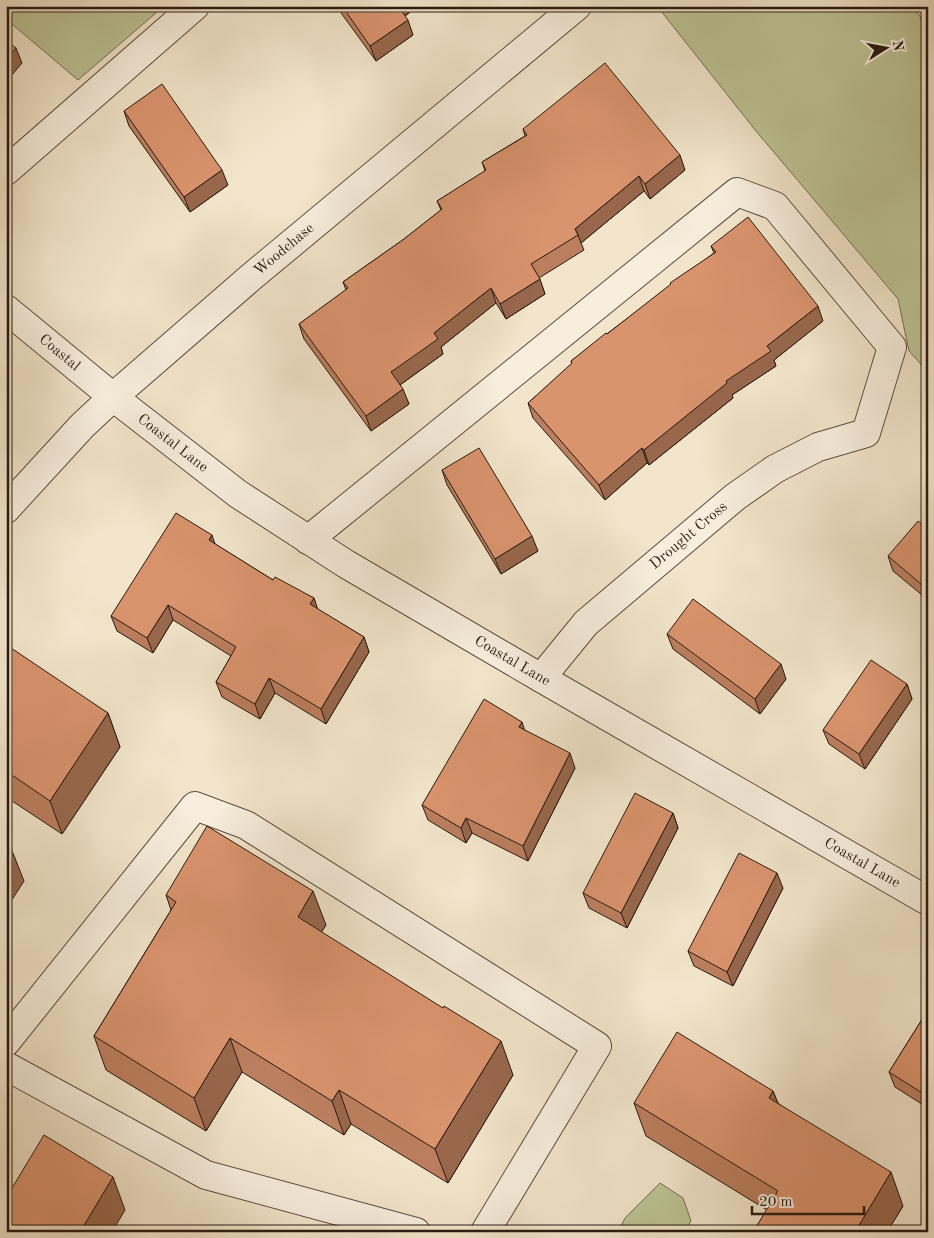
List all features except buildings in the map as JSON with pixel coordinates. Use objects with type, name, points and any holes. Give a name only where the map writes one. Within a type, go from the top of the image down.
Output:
[{"type":"street","points":[[6,171],[195,6]]},
{"type":"street","name":"Woodchase","points":[[6,508],[82,426],[113,397],[250,278],[577,6]]},
{"type":"street","name":"Drought Cross","points":[[308,540],[737,192],[775,206],[892,346],[866,433],[818,447],[775,469],[735,497],[586,623],[541,678]]},
{"type":"street","name":"Coastal","points":[[6,309],[113,397]]},
{"type":"street","name":"Coastal Lane","points":[[113,397],[238,494],[346,564],[928,901]]},
{"type":"street","points":[[6,1042],[195,806],[246,825],[597,1046],[484,1232]]},
{"type":"street","points":[[6,1066],[206,1175],[416,1232]]},
{"type":"green space","points":[[6,6],[164,6],[78,80],[6,19]]},
{"type":"green space","points":[[657,6],[913,6],[928,28],[928,372],[909,351],[898,299],[756,131]]},
{"type":"green space","points":[[660,1183],[683,1198],[691,1221],[684,1232],[618,1232],[625,1218]]}]
